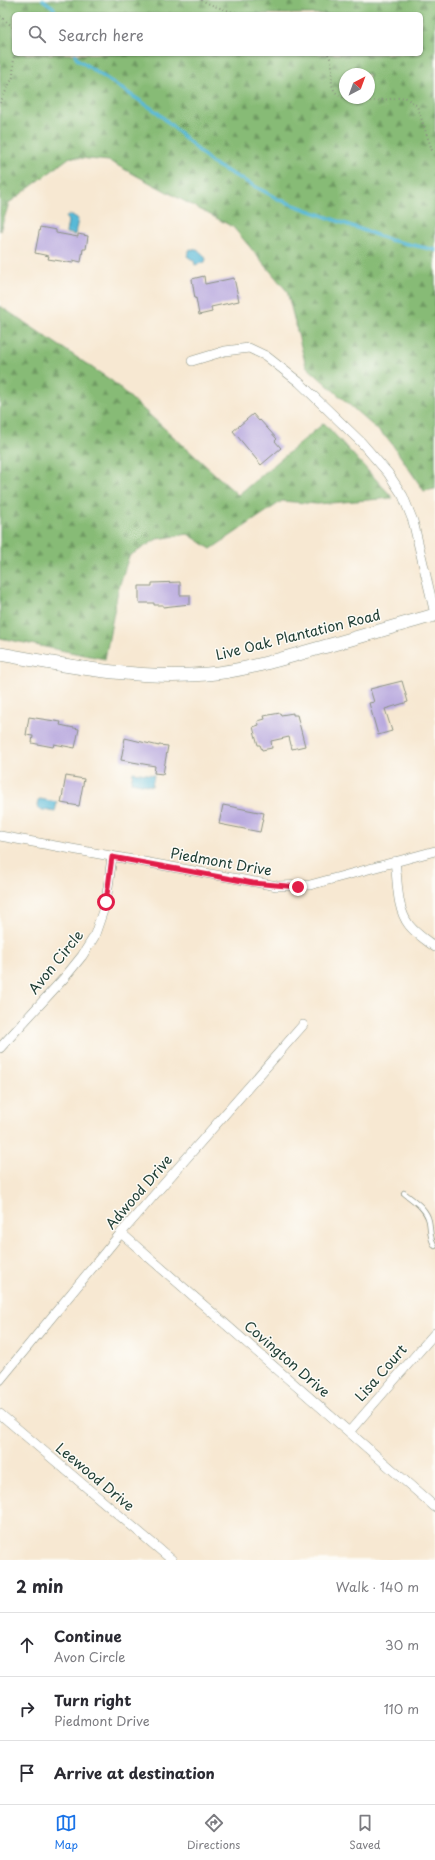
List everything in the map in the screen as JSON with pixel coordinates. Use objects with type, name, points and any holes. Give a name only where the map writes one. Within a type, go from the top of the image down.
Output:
[{"type":"street","points":[[192,361],[224,351],[250,348],[266,356],[299,382],[361,442],[388,474],[403,496],[413,521],[435,614]]},
{"type":"street","name":"Live Oak Plantation Road","points":[[0,654],[102,671],[140,675],[208,674],[238,669],[296,655],[435,614]]},
{"type":"street","name":"Piedmont Drive","points":[[0,836],[276,886],[310,885],[435,851]]},
{"type":"street","name":"Avon Circle","points":[[0,1048],[65,977],[82,956],[94,937],[106,902],[112,857]]},
{"type":"street","points":[[395,861],[400,902],[404,916],[415,932],[435,947]]},
{"type":"street","name":"Adwood Drive","points":[[0,1380],[121,1233],[303,1025]]},
{"type":"street","name":"Covington Drive","points":[[121,1233],[435,1507]]},
{"type":"street","name":"Lisa Court","points":[[349,1432],[435,1333]]},
{"type":"street","name":"Leewood Drive","points":[[0,1414],[172,1560]]},
{"type":"lane","points":[[404,1192],[419,1204],[426,1213],[429,1223],[430,1240],[435,1246]]},
{"type":"path","points":[[201,0],[233,12]]},
{"type":"path","points":[[0,16],[12,26]]},
{"type":"path","points":[[0,103],[13,77],[14,56]]},
{"type":"path","points":[[329,56],[332,60],[332,86],[340,97],[350,101],[405,97],[417,106],[432,150],[435,151]]},
{"type":"green space","points":[[0,0],[435,0],[435,489],[424,491],[390,441],[306,366],[287,291],[233,227],[109,161],[70,157],[9,203],[0,231]]},
{"type":"green space","points":[[0,306],[112,381],[238,495],[324,423],[393,498],[317,504],[282,501],[211,549],[188,534],[157,539],[129,556],[118,590],[105,659],[0,638]]},
{"type":"water","points":[[68,215],[78,219],[75,235],[66,233],[68,221],[66,218]]},
{"type":"water","points":[[190,249],[198,250],[206,259],[205,262],[195,265],[194,261],[187,256]]},
{"type":"water","points":[[133,772],[154,775],[152,786],[131,782]]},
{"type":"water","points":[[40,799],[57,802],[55,812],[38,809],[38,800]]},
{"type":"building","points":[[40,227],[56,230],[56,233],[78,237],[78,234],[88,236],[86,249],[83,249],[81,262],[73,260],[73,263],[48,259],[49,256],[35,253]]},
{"type":"building","points":[[204,276],[205,284],[234,278],[239,301],[211,307],[212,312],[199,315],[192,279]]},
{"type":"building","points":[[253,414],[277,439],[275,441],[281,448],[261,465],[233,431]]},
{"type":"building","points":[[180,582],[180,595],[190,595],[190,604],[163,607],[163,605],[154,605],[154,603],[139,603],[139,586],[152,586],[152,583]]},
{"type":"building","points":[[402,681],[408,702],[385,709],[392,731],[378,735],[369,703],[374,702],[370,689]]},
{"type":"building","points":[[280,713],[281,715],[293,713],[293,715],[297,715],[305,746],[292,749],[289,737],[271,741],[272,748],[262,750],[260,745],[258,745],[253,727],[259,725],[258,721],[265,719],[264,716]]},
{"type":"building","points":[[29,717],[61,722],[60,725],[79,729],[75,748],[54,744],[53,747],[32,743],[33,736],[26,735]]},
{"type":"building","points":[[125,738],[159,746],[168,746],[163,774],[154,773],[155,766],[121,760]]},
{"type":"building","points":[[66,776],[84,779],[79,806],[61,803]]},
{"type":"building","points":[[223,805],[264,813],[260,832],[219,824]]},
{"type":"waterway","points":[[43,0],[53,7],[55,12]]},
{"type":"waterway","points":[[76,56],[77,59],[157,112],[212,163],[280,200],[390,240],[435,250]]},
{"type":"route","points":[[106,902],[112,857],[253,883],[298,887]]}]
